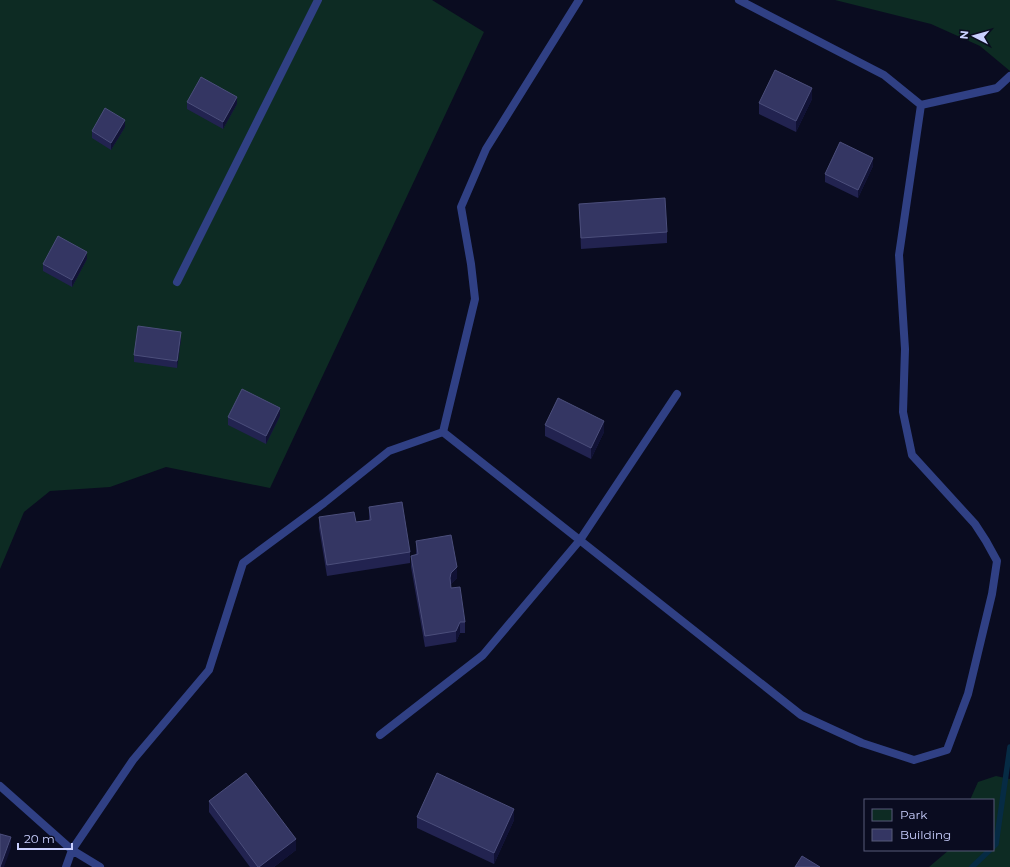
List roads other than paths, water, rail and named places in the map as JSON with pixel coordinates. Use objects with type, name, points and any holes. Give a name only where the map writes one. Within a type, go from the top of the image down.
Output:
[{"type":"lane","points":[[177,282],[318,0]]},
{"type":"lane","points":[[443,432],[475,299],[471,264],[461,207],[486,149],[579,0]]},
{"type":"lane","points":[[739,0],[884,75],[921,105]]},
{"type":"lane","points":[[921,105],[997,88],[1010,76]]},
{"type":"lane","points":[[443,432],[801,714],[862,743],[914,760],[947,750],[968,694],[992,594],[997,561],[975,524],[912,455],[903,412],[905,349],[899,255],[921,105]]},
{"type":"lane","points":[[380,734],[482,655],[580,540],[677,394]]},
{"type":"lane","points":[[66,867],[72,850],[133,760],[209,670],[243,563],[324,503],[389,451],[443,432]]},
{"type":"lane","points":[[0,786],[72,850],[100,867]]},
{"type":"waterway","points":[[994,846],[996,844],[1010,747]]},
{"type":"waterway","points":[[972,867],[989,851]]}]
